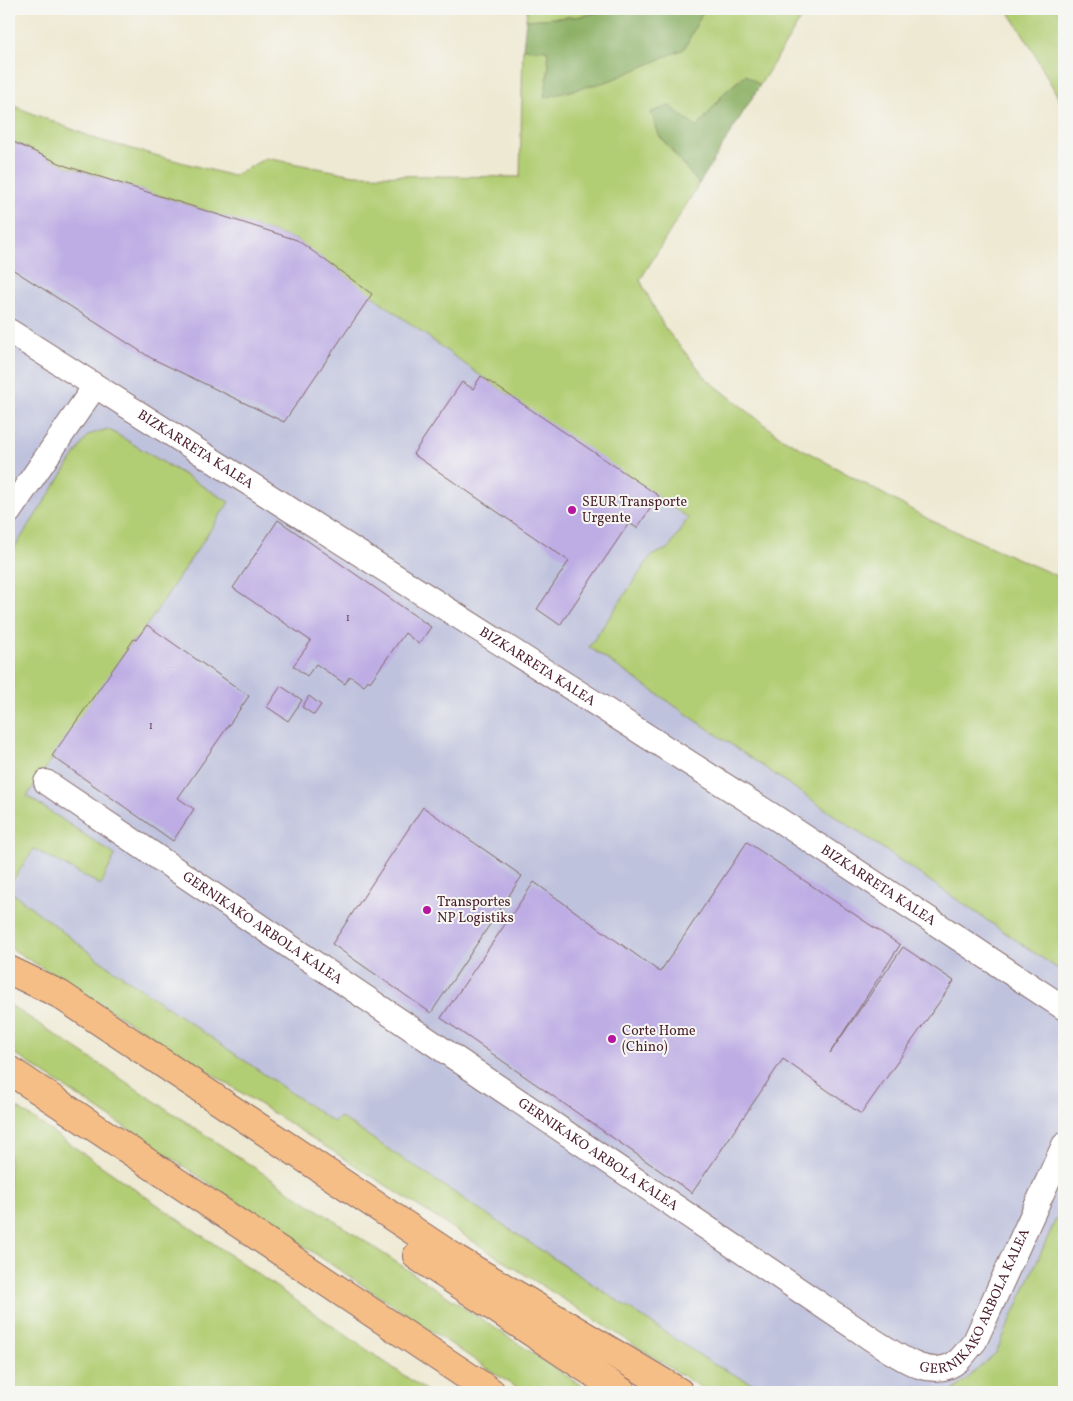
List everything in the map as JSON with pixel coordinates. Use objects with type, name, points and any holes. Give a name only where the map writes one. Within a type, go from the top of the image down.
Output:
[{"type":"highway","points":[[9,970],[59,994],[456,1258],[679,1392]]},
{"type":"highway","points":[[9,983],[622,1392]]},
{"type":"highway","points":[[9,1070],[491,1392]]},
{"type":"street","name":"BIZKARRETA KALEA","points":[[9,331],[768,813],[1064,1008]]},
{"type":"street","points":[[9,512],[95,386]]},
{"type":"street","name":"GERNIKAKO ARBOLA KALEA","points":[[46,782],[864,1335],[915,1366],[936,1369],[958,1361],[975,1341],[1064,1145]]},
{"type":"shaded area","points":[[9,140],[66,166],[297,240],[481,376],[688,519],[669,548],[651,556],[589,647],[1064,973],[1064,1201],[996,1353],[952,1392],[770,1392],[713,1364],[341,1117],[333,1122],[98,959],[9,890],[34,849],[102,885],[115,855],[27,796],[134,639],[136,640],[147,625],[229,502],[88,435],[9,556]]},
{"type":"green space","points":[[527,9],[608,9],[584,16],[526,20]]},
{"type":"green space","points":[[608,9],[704,9],[684,49],[609,81],[544,98],[549,66],[547,50],[523,49],[526,20],[584,16]]},
{"type":"green space","points":[[704,9],[794,9],[804,14],[760,85],[745,75],[725,92],[697,129],[670,106],[659,135],[699,184],[640,280],[664,327],[708,380],[779,436],[930,520],[1064,579],[1064,973],[589,647],[651,556],[669,548],[688,518],[481,376],[297,240],[66,166],[9,140],[9,104],[99,140],[233,176],[266,158],[354,175],[520,177],[523,49],[547,49],[549,66],[545,97],[684,49]]},
{"type":"green space","points":[[1007,9],[1064,9],[1064,108],[1028,42]]},
{"type":"green space","points":[[746,75],[760,85],[699,184],[659,135],[651,112],[670,106],[697,128],[725,92]]},
{"type":"green space","points":[[108,429],[229,502],[147,625],[136,640],[134,639],[27,796],[115,855],[101,885],[34,849],[9,887],[9,556],[88,435]]},
{"type":"green space","points":[[9,890],[98,959],[333,1122],[340,1117],[713,1364],[770,1392],[708,1392],[220,1079],[9,947]]},
{"type":"green space","points":[[9,1004],[591,1392],[523,1392],[9,1050]]},
{"type":"green space","points":[[9,1102],[376,1356],[428,1392],[9,1392]]},
{"type":"green space","points":[[1064,1201],[1064,1392],[952,1392],[996,1353]]},
{"type":"building","points":[[9,140],[66,166],[297,240],[372,294],[284,422],[151,358],[9,267]]},
{"type":"building","name":"SEUR Transporte Urgente","points":[[481,376],[659,496],[637,528],[629,523],[560,625],[537,609],[569,561],[413,454],[462,382],[473,389]]},
{"type":"building","points":[[278,520],[431,627],[419,644],[405,633],[370,682],[368,680],[364,686],[350,676],[345,684],[316,664],[307,676],[293,666],[311,641],[233,588]]},
{"type":"building","points":[[147,625],[249,696],[178,798],[194,809],[173,841],[52,756],[134,639],[136,640]]},
{"type":"building","points":[[281,686],[302,700],[288,721],[267,707]]},
{"type":"building","points":[[309,696],[321,705],[314,715],[302,707]]},
{"type":"building","name":"Transportes NP Logistiks","points":[[423,807],[522,876],[431,1013],[332,944]]},
{"type":"building","points":[[747,842],[900,945],[830,1053],[903,947],[954,981],[861,1114],[783,1059],[692,1193],[441,1018],[534,882],[660,972]]},
{"type":"place","name":"SEUR Transporte Urgente","points":[[572,510]]},
{"type":"place","name":"Transportes NP Logistiks","points":[[427,910]]},
{"type":"place","name":"Corte Home (Chino)","points":[[612,1039]]}]
